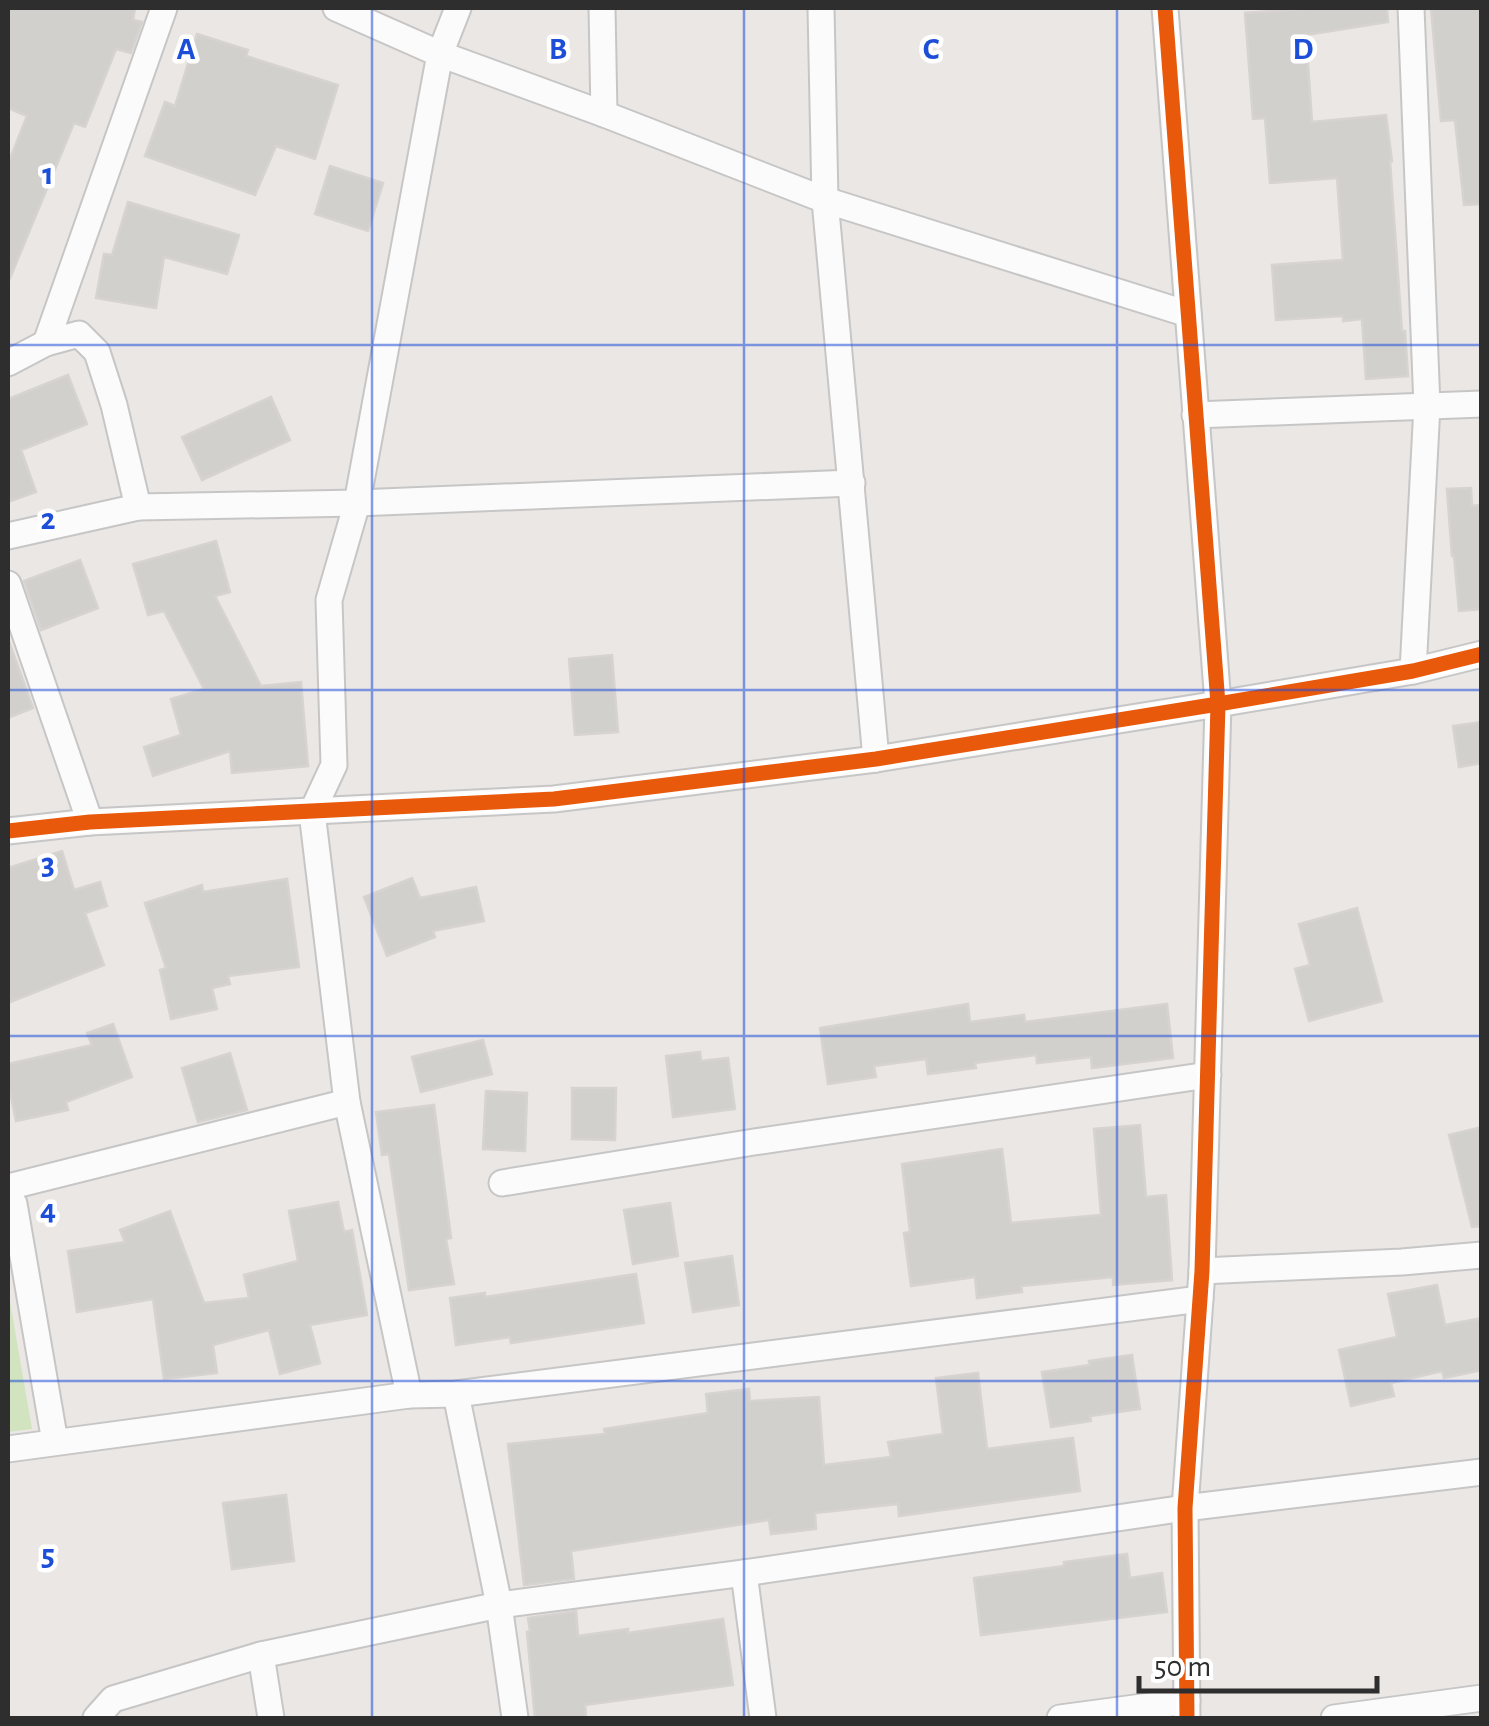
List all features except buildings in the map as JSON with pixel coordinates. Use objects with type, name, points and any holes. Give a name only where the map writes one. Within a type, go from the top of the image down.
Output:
[{"type":"street","points":[[46,343],[164,8]]},
{"type":"street","points":[[336,8],[440,54],[825,200],[1188,314]]},
{"type":"street","points":[[409,1395],[347,1102],[312,812],[334,765],[329,600],[357,503],[440,54],[458,8]]},
{"type":"street","points":[[602,8],[604,114]]},
{"type":"street","points":[[821,8],[825,200],[876,758]]},
{"type":"street","points":[[1060,1718],[1187,1710],[1185,1508],[1202,1271],[1218,704],[1165,8]]},
{"type":"street","points":[[1411,8],[1427,406],[1413,670]]},
{"type":"street","points":[[8,362],[46,343],[79,334],[97,352],[138,507]]},
{"type":"street","points":[[1194,415],[1482,404]]},
{"type":"street","points":[[8,536],[138,507],[357,503],[852,483]]},
{"type":"street","points":[[8,584],[90,822]]},
{"type":"street","points":[[8,831],[90,822],[554,799],[876,758],[1218,704],[1482,654]]},
{"type":"street","points":[[502,1183],[1208,1074]]},
{"type":"street","points":[[8,1187],[347,1102]]},
{"type":"street","points":[[8,1202],[14,1204],[54,1442]]},
{"type":"street","points":[[1202,1271],[1482,1255]]},
{"type":"street","points":[[8,1449],[409,1395],[456,1394],[1200,1300]]},
{"type":"street","points":[[456,1394],[500,1605],[515,1718]]},
{"type":"street","points":[[96,1718],[113,1699],[261,1655],[500,1605],[1185,1508],[1482,1472]]},
{"type":"street","points":[[744,1573],[763,1718]]},
{"type":"street","points":[[261,1655],[270,1718]]},
{"type":"street","points":[[1334,1718],[1482,1698]]},
{"type":"green space","points":[[8,1290],[32,1429],[8,1432]]},
{"type":"cycle path","points":[[1165,8],[1218,704],[1202,1271],[1185,1508],[1187,1718]]},
{"type":"cycle path","points":[[8,831],[90,822],[554,799],[876,759],[1413,671],[1482,654]]}]
